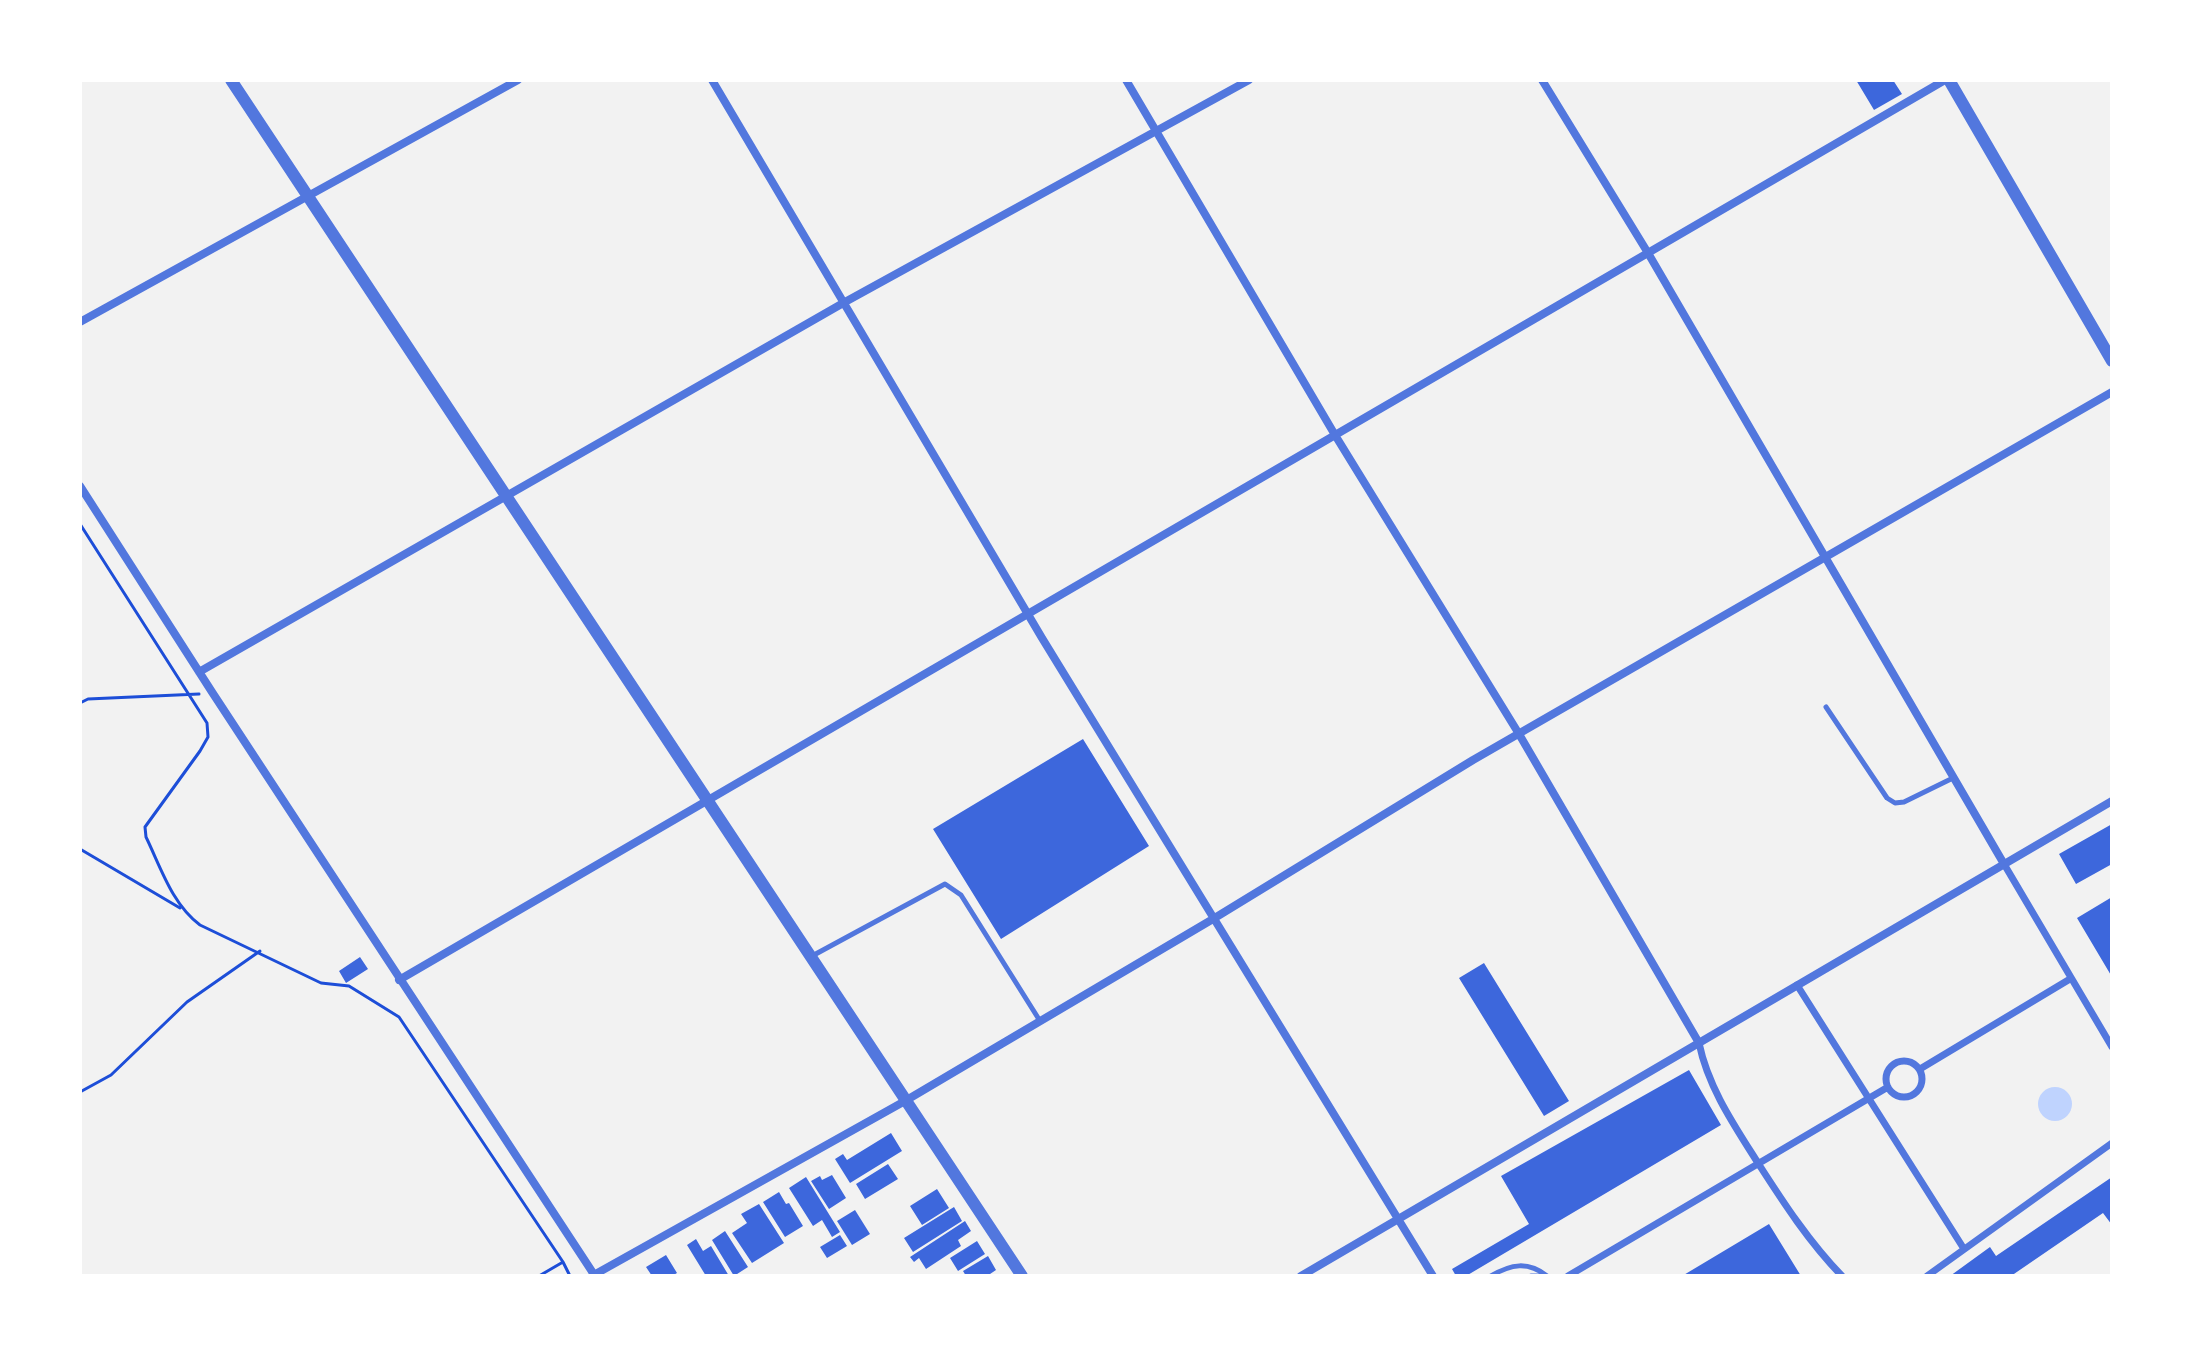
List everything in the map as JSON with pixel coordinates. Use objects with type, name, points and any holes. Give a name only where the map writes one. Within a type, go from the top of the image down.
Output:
[{"type":"street","points":[[231,80],[1022,1276]]},
{"type":"street","points":[[80,322],[518,80]]},
{"type":"street","points":[[712,80],[1028,614],[1433,1276]]},
{"type":"street","points":[[1126,80],[1335,435],[1519,734],[1699,1043],[1715,1090],[1787,1209],[1842,1276]]},
{"type":"street","points":[[199,672],[845,302],[1249,80]]},
{"type":"street","points":[[1542,80],[1648,253],[2112,1047]]},
{"type":"street","points":[[399,980],[1947,80],[2112,361]]},
{"type":"street","points":[[80,486],[594,1276],[905,1101],[1519,734],[2112,392]]},
{"type":"street","points":[[1301,1276],[2112,801]]},
{"type":"street","points":[[1920,1069],[2070,979]]},
{"type":"street","points":[[1797,985],[1964,1249]]},
{"type":"street","points":[[1909,1061],[1920,1069],[1921,1085],[1914,1094],[1897,1096],[1888,1087],[1886,1076],[1896,1062],[1909,1061]]},
{"type":"street","points":[[1568,1276],[1888,1087]]},
{"type":"street","points":[[1927,1276],[2112,1143]]},
{"type":"lane","points":[[1826,707],[1887,798],[1895,803],[1904,802],[1954,777]]},
{"type":"lane","points":[[812,957],[945,884],[961,895],[1040,1021]]},
{"type":"lane","points":[[1491,1276],[1507,1267],[1520,1265],[1534,1267],[1545,1276]]},
{"type":"lane","points":[[1531,1276],[1545,1276]]},
{"type":"path","points":[[80,524],[207,723],[208,737],[145,827],[146,837],[183,910]]},
{"type":"path","points":[[80,703],[88,699],[188,696],[212,692]]},
{"type":"path","points":[[80,849],[183,910],[200,925],[260,951],[321,983],[349,986],[399,1017],[570,1276]]},
{"type":"path","points":[[80,1092],[111,1075],[187,1002],[260,951]]},
{"type":"path","points":[[539,1276],[563,1262]]},
{"type":"water","points":[[2055,1087],[2067,1092],[2072,1104],[2067,1116],[2055,1121],[2043,1116],[2038,1104],[2043,1092]]},
{"type":"building","points":[[1856,80],[1893,80],[1902,94],[1874,110]]},
{"type":"building","points":[[1083,739],[1149,846],[1001,939],[933,829]]},
{"type":"building","points":[[2112,824],[2112,864],[2076,884],[2059,854]]},
{"type":"building","points":[[2112,897],[2112,977],[2077,918]]},
{"type":"building","points":[[360,957],[368,969],[346,983],[339,971]]},
{"type":"building","points":[[1484,963],[1569,1101],[1544,1116],[1459,978]]},
{"type":"building","points":[[1689,1070],[1721,1125],[1466,1276],[1456,1276],[1452,1269],[1529,1224],[1501,1176]]},
{"type":"building","points":[[891,1133],[902,1151],[850,1183],[835,1159],[843,1154],[847,1160]]},
{"type":"building","points":[[888,1164],[898,1179],[865,1199],[856,1184]]},
{"type":"building","points":[[832,1175],[846,1198],[829,1209],[811,1181]]},
{"type":"building","points":[[806,1177],[840,1232],[832,1237],[822,1220],[813,1226],[789,1188]]},
{"type":"building","points":[[2112,1177],[2112,1225],[2103,1213],[2011,1276],[1950,1276],[1990,1247],[1996,1256]]},
{"type":"building","points":[[937,1189],[949,1208],[922,1225],[910,1206]]},
{"type":"building","points":[[779,1192],[803,1226],[785,1237],[763,1202]]},
{"type":"building","points":[[759,1204],[784,1243],[752,1263],[732,1233],[747,1223],[741,1214]]},
{"type":"building","points":[[954,1207],[962,1221],[913,1252],[904,1238]]},
{"type":"building","points":[[855,1210],[870,1234],[852,1245],[837,1221]]},
{"type":"building","points":[[965,1221],[971,1231],[958,1240],[961,1246],[926,1269],[919,1258],[914,1262],[910,1257]]},
{"type":"building","points":[[1769,1224],[1801,1276],[1682,1276]]},
{"type":"building","points":[[725,1231],[748,1267],[734,1276],[712,1240]]},
{"type":"building","points":[[840,1235],[847,1246],[827,1258],[820,1247]]},
{"type":"building","points":[[696,1239],[703,1251],[711,1246],[729,1276],[706,1276],[687,1245]]},
{"type":"building","points":[[977,1241],[985,1254],[958,1271],[950,1258]]},
{"type":"building","points":[[666,1255],[677,1273],[652,1276],[646,1267]]},
{"type":"building","points":[[988,1256],[996,1270],[987,1276],[966,1276],[963,1271]]}]
